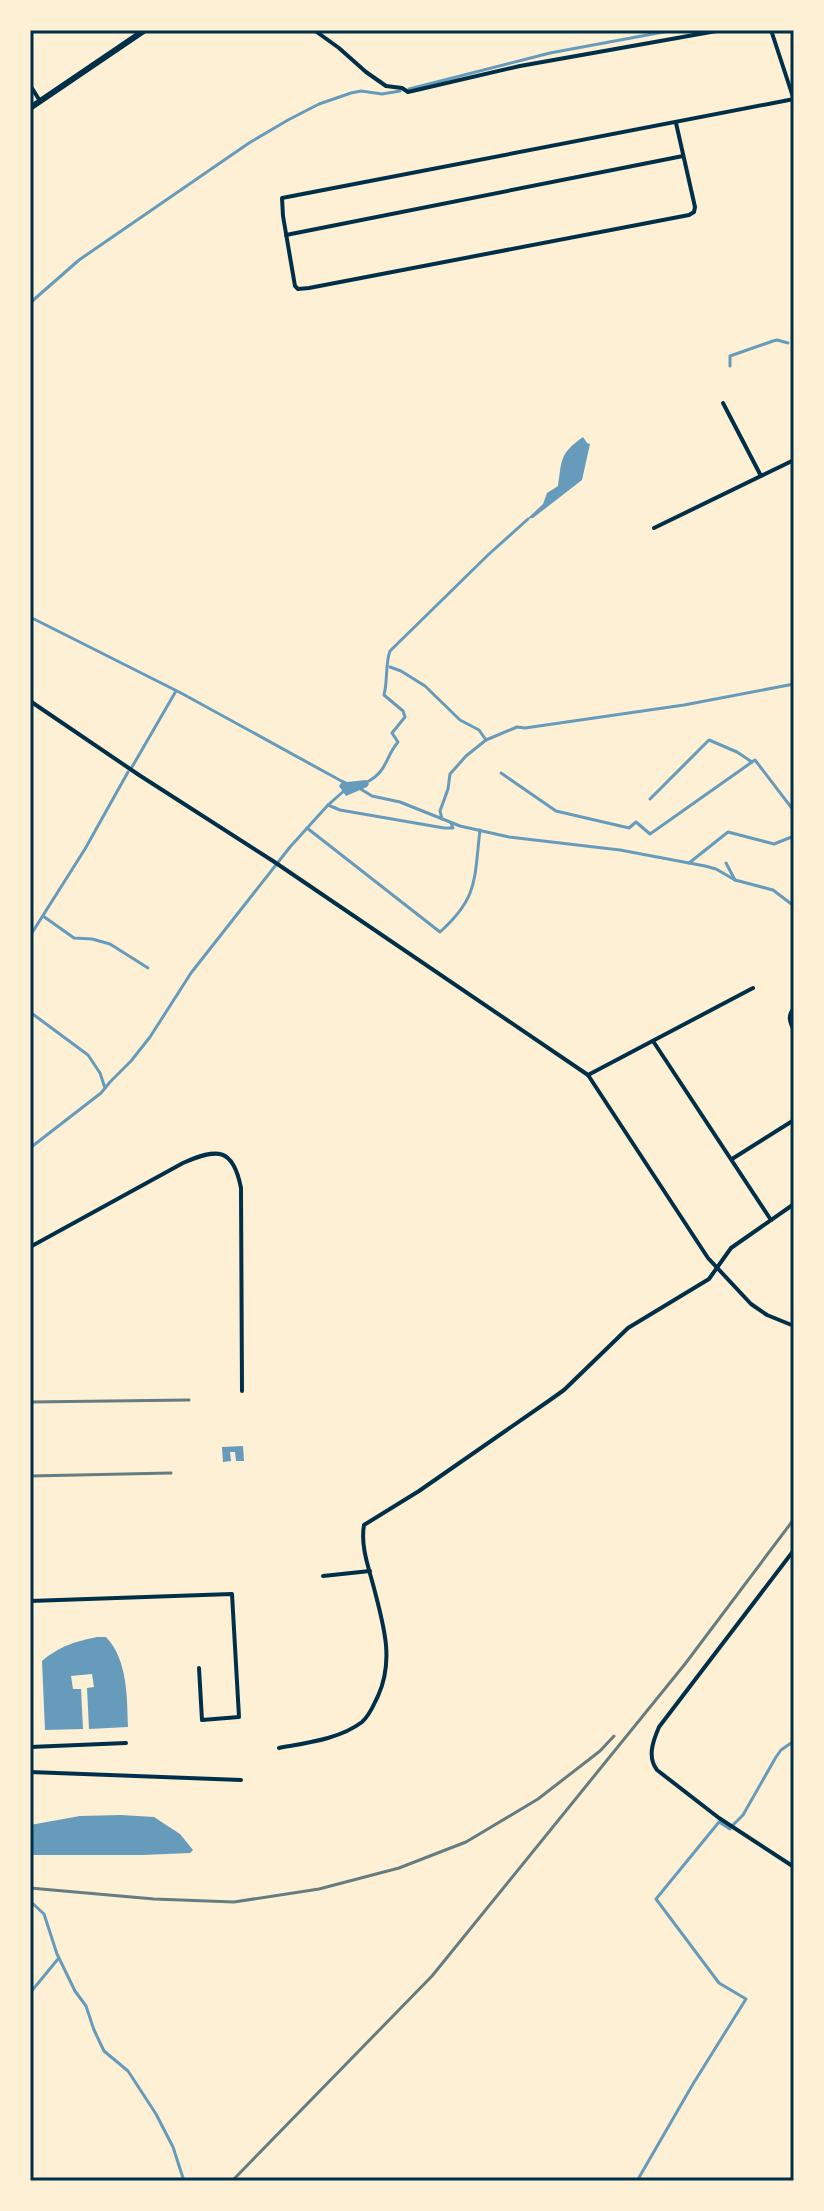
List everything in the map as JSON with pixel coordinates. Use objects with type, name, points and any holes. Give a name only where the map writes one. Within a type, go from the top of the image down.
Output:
[{"type":"main road","points":[[30,108],[145,30]]},
{"type":"street","points":[[314,30],[386,86],[408,92],[520,66],[722,30]]},
{"type":"street","points":[[676,123],[695,207],[689,215],[298,289],[295,286],[282,198],[794,100],[771,30]]},
{"type":"street","points":[[30,85],[40,101]]},
{"type":"street","points":[[286,235],[683,156]]},
{"type":"street","points":[[723,403],[761,476]]},
{"type":"street","points":[[654,528],[794,460]]},
{"type":"street","points":[[30,701],[588,1075],[708,1258],[751,1304],[767,1315],[794,1326]]},
{"type":"street","points":[[588,1075],[753,988]]},
{"type":"street","points":[[794,1008],[789,1020],[794,1031]]},
{"type":"street","points":[[653,1041],[771,1220]]},
{"type":"street","points":[[732,1160],[794,1120]]},
{"type":"street","points":[[30,1247],[205,1153],[218,1153],[228,1158],[237,1170],[241,1188],[242,1391]]},
{"type":"street","points":[[279,1748],[327,1738],[359,1724],[370,1714],[383,1685],[388,1657],[383,1620],[362,1533],[364,1525],[419,1491],[564,1390],[628,1328],[709,1279],[731,1248],[794,1204]]},
{"type":"street","points":[[794,1550],[659,1727],[651,1751],[657,1770],[719,1818],[794,1867]]},
{"type":"street","points":[[323,1576],[370,1571]]},
{"type":"street","points":[[30,1601],[232,1594],[239,1717],[202,1720],[199,1668]]},
{"type":"street","points":[[30,1747],[126,1743]]},
{"type":"street","points":[[30,1772],[241,1780]]},
{"type":"water","points":[[583,437],[590,444],[582,480],[533,518],[527,519],[543,504],[547,493],[558,486],[563,458]]},
{"type":"water","points":[[343,780],[366,780],[369,784],[346,796],[339,786]]},
{"type":"water","points":[[243,1446],[244,1461],[236,1461],[235,1452],[230,1452],[231,1461],[223,1462],[222,1447]]},
{"type":"water","points":[[106,1637],[119,1657],[125,1680],[128,1727],[89,1729],[87,1688],[94,1687],[92,1674],[71,1676],[73,1689],[81,1689],[83,1729],[45,1730],[42,1661],[68,1645]]},
{"type":"water","points":[[80,1816],[154,1817],[180,1834],[193,1850],[190,1853],[142,1855],[30,1855],[30,1825]]},
{"type":"waterway","points":[[409,89],[550,53],[674,30]]},
{"type":"waterway","points":[[30,303],[79,260],[249,143],[288,120],[319,104],[351,93],[400,91]]},
{"type":"waterway","points":[[730,366],[730,356],[777,340],[788,343]]},
{"type":"waterway","points":[[367,782],[383,768],[398,742],[392,733],[405,717],[403,711],[384,695],[390,651],[528,519]]},
{"type":"waterway","points":[[32,618],[181,693],[345,783]]},
{"type":"waterway","points":[[390,667],[425,686],[460,720],[479,730],[486,740],[517,727],[684,705],[794,684]]},
{"type":"waterway","points":[[132,767],[176,691]]},
{"type":"waterway","points":[[442,819],[440,811],[450,774],[486,740]]},
{"type":"waterway","points":[[650,799],[709,740],[752,762],[755,760],[794,811]]},
{"type":"waterway","points":[[501,773],[556,811],[629,828],[636,822],[650,834],[752,762]]},
{"type":"waterway","points":[[30,936],[85,849],[128,772]]},
{"type":"waterway","points":[[359,788],[372,796],[400,802],[460,826],[509,837],[620,850],[705,866],[735,880],[773,890],[794,906]]},
{"type":"waterway","points":[[30,1148],[101,1093],[131,1061],[191,973],[290,847],[345,790]]},
{"type":"waterway","points":[[328,805],[340,810],[444,828],[453,828],[451,823]]},
{"type":"waterway","points":[[307,828],[440,932],[453,920],[468,897],[475,875],[480,830]]},
{"type":"waterway","points":[[689,863],[728,832],[774,844],[794,836]]},
{"type":"waterway","points":[[726,863],[735,880]]},
{"type":"waterway","points":[[43,916],[74,938],[110,944],[148,968]]},
{"type":"waterway","points":[[30,1012],[88,1055],[100,1073],[105,1088]]},
{"type":"waterway","points":[[733,1825],[743,1815],[781,1750],[794,1741]]},
{"type":"waterway","points":[[637,2181],[746,1999],[719,1983],[656,1899],[719,1822],[730,1829]]},
{"type":"waterway","points":[[30,1901],[44,1914],[57,1954],[86,2006],[104,2051],[128,2071],[156,2114],[173,2147],[184,2181]]},
{"type":"waterway","points":[[30,1993],[58,1959]]},
{"type":"railway","points":[[30,1402],[189,1400]]},
{"type":"railway","points":[[30,1476],[171,1473]]},
{"type":"railway","points":[[232,2181],[432,1976],[685,1664],[794,1519]]},
{"type":"railway","points":[[30,1888],[154,1899],[234,1902],[319,1889],[399,1868],[466,1842],[538,1799],[600,1751],[614,1736]]}]
